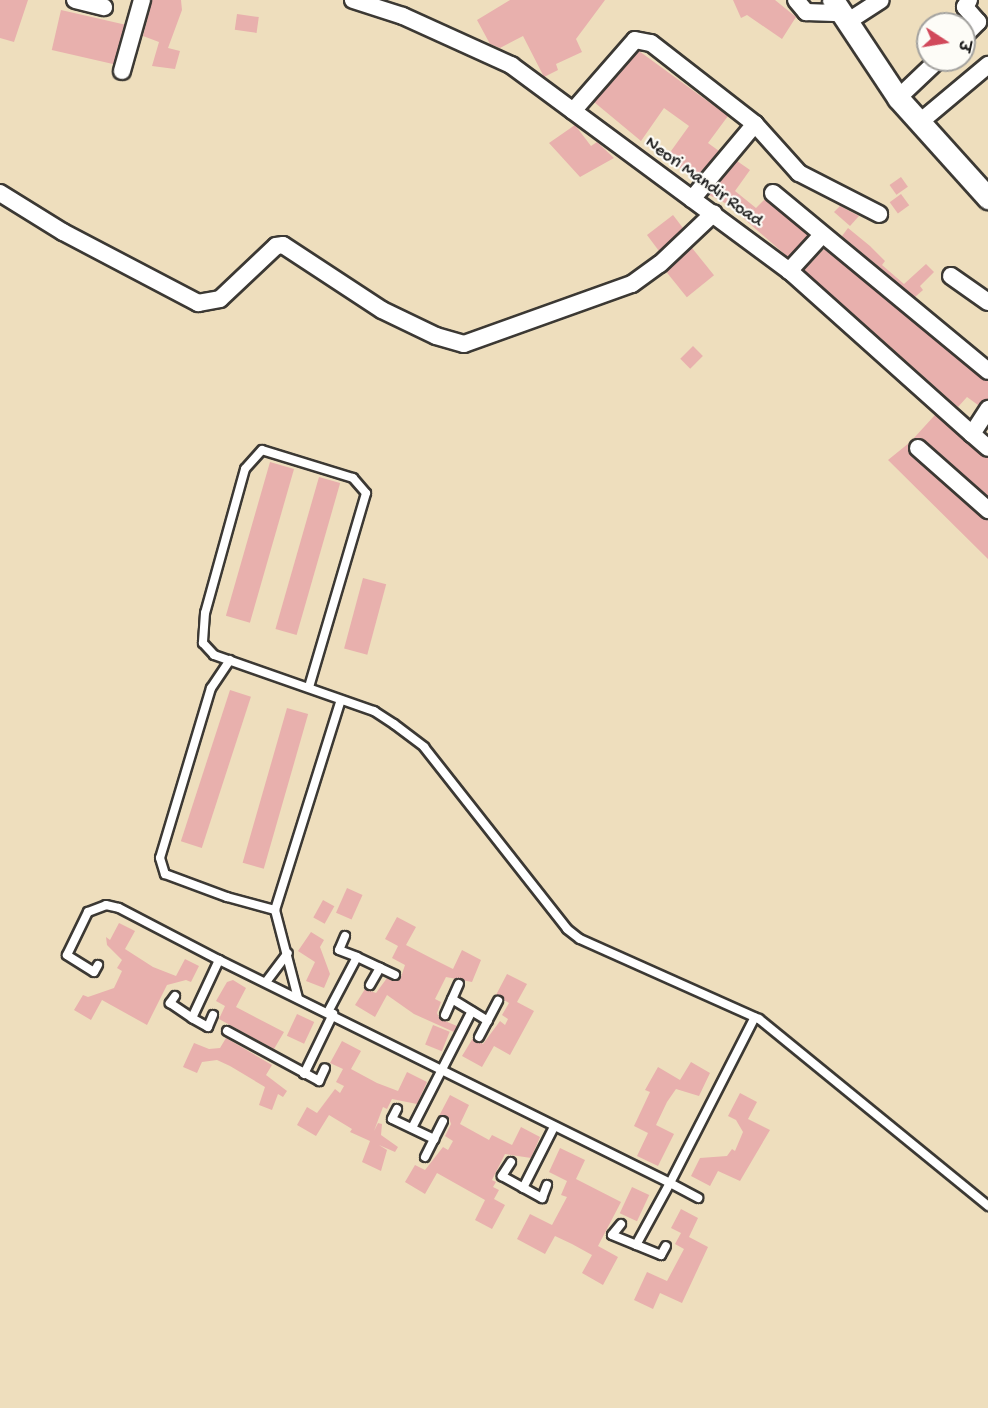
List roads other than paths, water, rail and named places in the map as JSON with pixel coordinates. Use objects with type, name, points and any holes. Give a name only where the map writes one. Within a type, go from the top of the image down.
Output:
[{"type":"street","points":[[75,0],[104,7]]},
{"type":"street","points":[[122,71],[142,0]]},
{"type":"street","name":"Neori Mandir Road","points":[[353,0],[403,16],[511,65],[714,213],[789,271],[988,448]]},
{"type":"street","points":[[796,0],[806,12],[840,12],[881,0]]},
{"type":"street","points":[[969,0],[964,6],[969,12]]},
{"type":"street","points":[[840,12],[898,98],[984,186]]},
{"type":"street","points":[[573,111],[635,40],[651,43],[669,54],[755,124],[799,173],[879,214]]},
{"type":"street","points":[[920,122],[988,64]]},
{"type":"street","points":[[898,98],[926,72]]},
{"type":"street","points":[[692,199],[755,124]]},
{"type":"street","points":[[0,193],[63,232],[198,303],[220,299],[276,246],[283,245],[382,310],[436,336],[464,344],[632,284],[660,264],[714,213]]},
{"type":"street","points":[[773,193],[988,372]]},
{"type":"street","points":[[789,271],[822,235]]},
{"type":"street","points":[[951,276],[988,302]]},
{"type":"street","points":[[972,434],[988,409]]},
{"type":"street","points":[[918,448],[988,510]]},
{"type":"lane","points":[[309,687],[366,494],[353,477],[262,450],[246,469],[206,613],[203,643],[214,655],[374,711],[424,747],[567,928],[580,939],[755,1017],[988,1206]]},
{"type":"lane","points":[[230,660],[211,687],[160,858],[165,874],[227,897],[275,910]]},
{"type":"lane","points":[[298,998],[275,910],[341,700]]},
{"type":"lane","points":[[98,965],[94,972],[67,955],[88,912],[106,905],[119,908],[698,1198]]},
{"type":"lane","points":[[345,936],[339,950],[395,975]]},
{"type":"lane","points":[[266,982],[288,953]]},
{"type":"lane","points":[[304,1074],[357,957]]},
{"type":"lane","points":[[192,1018],[219,960]]},
{"type":"lane","points":[[370,985],[380,968]]},
{"type":"lane","points":[[445,1015],[459,984]]},
{"type":"lane","points":[[175,996],[170,1003],[208,1027],[213,1015]]},
{"type":"lane","points":[[452,999],[488,1020]]},
{"type":"lane","points":[[479,1037],[498,1001]]},
{"type":"lane","points":[[412,1128],[472,1011]]},
{"type":"lane","points":[[636,1245],[755,1017]]},
{"type":"lane","points":[[227,1031],[319,1081],[325,1068]]},
{"type":"lane","points":[[396,1108],[392,1119],[434,1139]]},
{"type":"lane","points":[[425,1157],[443,1121]]},
{"type":"lane","points":[[523,1188],[554,1127]]},
{"type":"lane","points":[[510,1162],[502,1176],[542,1198],[547,1185]]},
{"type":"lane","points":[[621,1224],[612,1235],[661,1255],[666,1246]]}]
